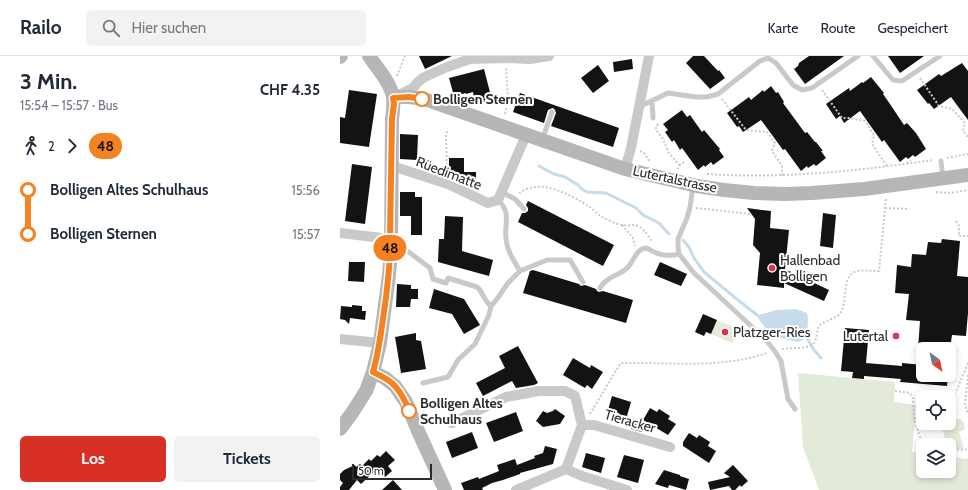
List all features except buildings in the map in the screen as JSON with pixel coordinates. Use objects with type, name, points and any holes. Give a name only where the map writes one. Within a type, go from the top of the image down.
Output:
[{"type":"street","points":[[340,430],[362,398],[373,372],[380,343],[391,251],[392,119],[394,104],[388,85],[370,56]]},
{"type":"street","points":[[393,98],[413,88],[418,82],[429,74],[446,66],[471,58],[505,57],[530,59],[549,56]]},
{"type":"street","points":[[625,168],[631,148],[649,56]]},
{"type":"street","name":"Lutertalstrasse","points":[[393,98],[409,97],[424,99],[625,168],[693,186],[754,193],[785,194],[864,189],[968,175]]},
{"type":"street","points":[[500,196],[526,135]]},
{"type":"street","name":"Rüedimatte","points":[[392,166],[448,184],[488,203],[500,196]]},
{"type":"street","points":[[340,233],[390,239]]},
{"type":"street","points":[[340,339],[380,343]]},
{"type":"street","points":[[373,372],[385,378],[395,386],[406,402],[445,490]]},
{"type":"street","points":[[452,423],[506,398],[539,391],[565,391],[575,396],[582,425],[566,469]]},
{"type":"street","name":"Tieracker","points":[[582,425],[594,425],[670,447]]},
{"type":"street","points":[[516,490],[566,469],[582,476],[627,490]]},
{"type":"lane","points":[[639,107],[668,93],[696,97],[706,97],[718,94],[760,61],[768,58],[776,63],[793,85],[802,90],[812,88],[858,56]]},
{"type":"lane","points":[[874,56],[893,80],[902,82],[940,56]]},
{"type":"lane","points":[[652,101],[653,118]]},
{"type":"lane","points":[[542,140],[552,112]]},
{"type":"lane","points":[[941,160],[943,178]]},
{"type":"lane","points":[[693,186],[687,218],[678,239],[679,254],[694,273],[765,339],[774,350],[781,361],[788,398],[795,409]]},
{"type":"lane","points":[[500,196],[515,199],[524,209]]},
{"type":"lane","points":[[500,196],[506,212],[506,239],[508,249],[520,271]]},
{"type":"lane","points":[[390,239],[430,268],[433,279],[446,283],[448,278],[477,287],[491,306]]},
{"type":"lane","points":[[600,288],[606,281],[627,269],[637,252],[644,248],[660,255],[669,256],[679,254]]},
{"type":"lane","points":[[423,383],[448,377],[458,360],[475,344],[489,315],[491,306],[508,283],[520,271],[547,260],[570,260],[583,282]]},
{"type":"path","points":[[397,76],[406,56]]},
{"type":"path","points":[[501,126],[507,109],[508,99],[505,57]]},
{"type":"path","points":[[916,72],[939,106],[952,109],[965,123],[963,131],[968,137]]},
{"type":"path","points":[[818,84],[842,118],[865,121],[874,135],[872,144],[887,166]]},
{"type":"path","points":[[718,94],[746,130],[767,132],[775,143],[772,151],[782,166],[782,176]]},
{"type":"path","points":[[653,118],[658,126],[656,128],[657,131],[663,139],[669,153],[679,165]]},
{"type":"path","points":[[448,129],[446,141],[448,184]]},
{"type":"path","points":[[631,148],[644,152],[652,164]]},
{"type":"path","points":[[941,160],[968,154]]},
{"type":"path","points":[[906,164],[911,160]]},
{"type":"path","points":[[702,174],[782,176],[934,160]]},
{"type":"path","points":[[677,171],[679,165],[686,161]]},
{"type":"path","points":[[673,170],[683,172]]},
{"type":"path","points":[[513,198],[520,192],[530,188],[540,186],[550,188],[575,198],[601,216],[622,225],[640,227],[645,231],[660,255]]},
{"type":"path","points":[[582,425],[622,363],[716,363],[737,360],[785,348],[808,347],[814,343],[819,325],[841,313],[845,302],[847,280],[852,274],[864,271],[879,271],[886,197]]},
{"type":"path","points":[[690,207],[751,214]]},
{"type":"path","points":[[885,208],[908,209]]},
{"type":"path","points":[[956,221],[959,226],[959,236],[968,236]]},
{"type":"path","points":[[622,225],[633,238],[637,252]]},
{"type":"path","points":[[956,392],[968,363]]},
{"type":"path","points":[[968,375],[965,404],[968,414]]},
{"type":"path","points":[[895,391],[910,393],[913,398],[914,419],[922,438]]},
{"type":"path","points":[[956,449],[968,449]]},
{"type":"green space","name":"Platzger-Ries","points":[[717,320],[739,329],[732,343],[711,334]]},
{"type":"green space","points":[[798,373],[895,382],[894,402],[916,405],[912,452],[916,452],[916,478],[956,478],[956,458],[968,459],[968,490],[819,490],[803,447]]},
{"type":"green space","points":[[956,419],[960,419],[964,423],[965,429],[959,432],[964,449],[957,449],[956,438],[945,438],[942,430],[956,430]]},
{"type":"water","points":[[796,309],[807,313],[808,319],[807,338],[798,342],[772,336],[757,315],[776,310]]},
{"type":"waterway","points":[[539,166],[554,174],[565,177],[587,192],[606,193],[636,208],[643,215],[659,223],[669,234]]},
{"type":"waterway","points":[[683,240],[704,272],[757,315]]},
{"type":"waterway","points":[[807,338],[821,358]]},
{"type":"bus line","name":"48","points":[[409,411],[406,402],[395,386],[385,378],[373,372],[380,343],[391,251],[393,98],[409,97],[422,99]]},
{"type":"place","name":"Bolligen Sternen","points":[[422,99]]},
{"type":"place","name":"Hallenbad Bolligen","points":[[772,268]]},
{"type":"place","name":"Platzger-Ries","points":[[725,332]]},
{"type":"place","name":"Lutertal","points":[[896,336]]},
{"type":"place","name":"Bolligen Altes Schulhaus","points":[[409,411]]}]
